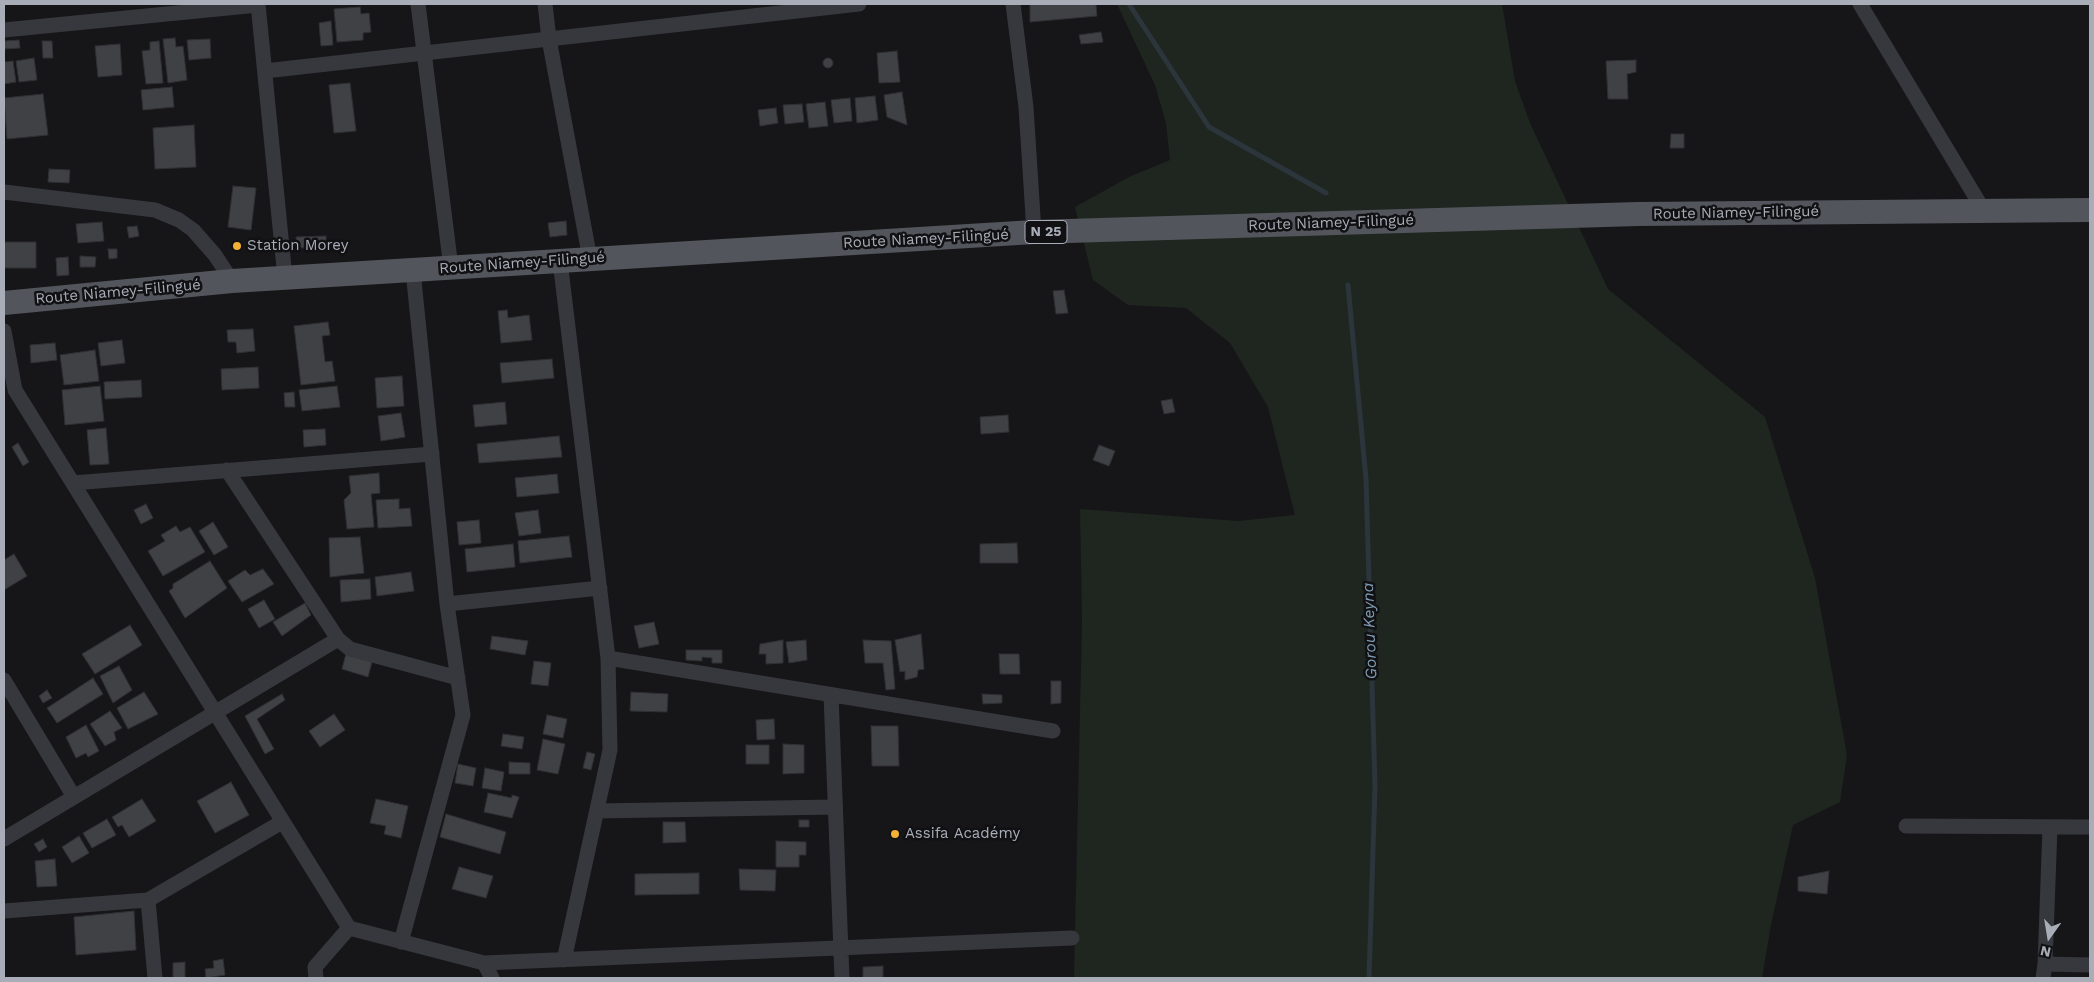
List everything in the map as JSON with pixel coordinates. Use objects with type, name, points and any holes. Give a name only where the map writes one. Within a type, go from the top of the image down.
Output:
[{"type":"main road","name":"Route Niamey-Filingué","points":[[4,303],[232,281],[1034,232],[1638,214],[2090,210]]},
{"type":"street","points":[[4,30],[258,4],[285,278]]},
{"type":"street","points":[[418,4],[451,268]]},
{"type":"street","points":[[545,4],[549,39],[590,259]]},
{"type":"street","points":[[265,72],[859,4]]},
{"type":"street","points":[[1013,4],[1026,107],[1034,232]]},
{"type":"street","points":[[1860,4],[1984,211]]},
{"type":"street","points":[[4,192],[155,210],[179,220],[193,230],[215,255],[232,281]]},
{"type":"street","points":[[560,261],[608,658],[610,750],[564,960]]},
{"type":"street","points":[[401,942],[463,714],[447,604],[413,271]]},
{"type":"street","points":[[4,331],[15,390],[348,928],[484,964],[1072,938]]},
{"type":"street","points":[[72,483],[432,454]]},
{"type":"street","points":[[227,470],[338,639],[350,649],[458,678]]},
{"type":"street","points":[[447,604],[600,588]]},
{"type":"street","points":[[4,839],[338,639]]},
{"type":"street","points":[[608,658],[1052,731]]},
{"type":"street","points":[[4,680],[74,797]]},
{"type":"street","points":[[831,695],[842,978]]},
{"type":"street","points":[[597,811],[835,806]]},
{"type":"street","points":[[4,911],[148,900],[282,822]]},
{"type":"street","points":[[1906,826],[2090,827]]},
{"type":"street","points":[[2050,826],[2044,971],[2090,965]]},
{"type":"street","points":[[148,900],[155,978]]},
{"type":"street","points":[[316,978],[315,967],[348,928]]},
{"type":"street","points":[[484,964],[492,978]]},
{"type":"shaded area","points":[[1117,4],[1502,4],[1515,81],[1530,123],[1608,289],[1765,417],[1815,578],[1847,755],[1840,802],[1793,825],[1771,925],[1762,978],[1074,978],[1082,622],[1080,509],[1238,521],[1295,515],[1268,407],[1230,343],[1186,308],[1128,305],[1093,280],[1075,207],[1129,177],[1170,160],[1166,123],[1155,85]]},
{"type":"building","points":[[1030,4],[1096,4],[1097,16],[1030,22]]},
{"type":"building","points":[[360,7],[361,14],[369,13],[371,32],[363,33],[363,40],[337,42],[334,9]]},
{"type":"building","points":[[331,21],[333,45],[321,46],[319,23]]},
{"type":"building","points":[[1101,32],[1103,42],[1081,44],[1079,35]]},
{"type":"building","points":[[175,38],[176,47],[183,46],[187,80],[168,83],[163,39]]},
{"type":"building","points":[[210,39],[211,58],[189,60],[187,40]]},
{"type":"building","points":[[19,40],[20,48],[4,49],[4,41]]},
{"type":"building","points":[[42,41],[52,41],[53,58],[43,58]]},
{"type":"building","points":[[159,41],[163,83],[146,84],[142,51],[150,50],[150,42]]},
{"type":"building","points":[[120,44],[122,75],[98,77],[95,46]]},
{"type":"building","points":[[897,51],[900,82],[879,83],[877,53]]},
{"type":"building","points":[[34,58],[37,80],[19,82],[16,61]]},
{"type":"building","points":[[826,58],[830,58],[833,63],[832,67],[826,68],[823,65],[823,61]]},
{"type":"building","points":[[1636,60],[1636,72],[1627,74],[1628,99],[1608,99],[1606,61]]},
{"type":"building","points":[[13,61],[16,82],[4,84],[4,62]]},
{"type":"building","points":[[350,83],[356,131],[334,133],[329,85]]},
{"type":"building","points":[[172,87],[174,107],[143,110],[141,90]]},
{"type":"building","points":[[902,92],[907,125],[887,117],[884,95]]},
{"type":"building","points":[[43,94],[48,135],[7,139],[4,98]]},
{"type":"building","points":[[875,96],[878,120],[857,123],[855,98]]},
{"type":"building","points":[[850,98],[852,121],[834,123],[831,100]]},
{"type":"building","points":[[825,102],[828,126],[809,128],[806,104]]},
{"type":"building","points":[[802,104],[804,122],[785,124],[783,105]]},
{"type":"building","points":[[776,108],[778,123],[760,126],[758,110]]},
{"type":"building","points":[[194,125],[196,167],[155,169],[153,128]]},
{"type":"building","points":[[1671,134],[1684,134],[1684,148],[1670,148]]},
{"type":"building","points":[[49,169],[70,170],[69,183],[48,182]]},
{"type":"building","points":[[233,186],[256,188],[251,230],[228,227]]},
{"type":"building","points":[[566,221],[567,235],[550,237],[548,223]]},
{"type":"building","points":[[102,222],[104,241],[78,243],[76,224]]},
{"type":"building","points":[[137,226],[139,236],[129,238],[127,227]]},
{"type":"building","points":[[326,236],[326,247],[297,248],[296,237]]},
{"type":"building","points":[[4,242],[36,242],[36,268],[4,268]]},
{"type":"building","points":[[108,249],[117,249],[117,258],[109,259]]},
{"type":"building","points":[[80,256],[96,257],[95,267],[80,267]]},
{"type":"building","points":[[68,257],[69,275],[57,276],[56,258]]},
{"type":"building","points":[[1064,290],[1068,313],[1056,314],[1053,291]]},
{"type":"building","points":[[507,310],[508,318],[529,315],[532,340],[501,343],[498,311]]},
{"type":"building","points":[[328,322],[330,335],[322,336],[325,362],[332,361],[335,381],[301,385],[294,326]]},
{"type":"building","points":[[253,329],[255,351],[237,353],[236,342],[228,342],[227,330]]},
{"type":"building","points":[[122,340],[125,363],[101,366],[98,343]]},
{"type":"building","points":[[55,343],[57,360],[31,363],[30,345]]},
{"type":"building","points":[[95,350],[99,381],[64,385],[60,355]]},
{"type":"building","points":[[552,359],[554,378],[502,383],[500,363]]},
{"type":"building","points":[[258,367],[259,388],[222,390],[221,369]]},
{"type":"building","points":[[402,376],[404,406],[377,408],[375,378]]},
{"type":"building","points":[[141,380],[142,397],[105,399],[104,382]]},
{"type":"building","points":[[100,386],[104,421],[65,425],[62,390]]},
{"type":"building","points":[[337,386],[340,407],[302,411],[299,390]]},
{"type":"building","points":[[294,392],[295,407],[285,407],[284,393]]},
{"type":"building","points":[[1172,399],[1175,412],[1164,414],[1161,401]]},
{"type":"building","points":[[505,402],[507,424],[475,427],[473,405]]},
{"type":"building","points":[[401,413],[405,437],[381,441],[378,416]]},
{"type":"building","points":[[1008,415],[1009,432],[981,434],[980,417]]},
{"type":"building","points":[[106,428],[109,464],[90,465],[87,430]]},
{"type":"building","points":[[325,429],[326,445],[304,447],[303,430]]},
{"type":"building","points":[[559,436],[562,457],[479,463],[477,444]]},
{"type":"building","points":[[18,443],[29,462],[23,466],[12,447]]},
{"type":"building","points":[[1099,445],[1115,451],[1109,466],[1093,460]]},
{"type":"building","points":[[379,473],[380,493],[371,494],[374,527],[347,529],[344,500],[351,493],[349,476]]},
{"type":"building","points":[[557,474],[559,493],[517,497],[515,478]]},
{"type":"building","points":[[399,499],[399,509],[410,508],[412,526],[378,528],[376,500]]},
{"type":"building","points":[[146,504],[153,518],[141,524],[134,510]]},
{"type":"building","points":[[538,510],[541,533],[519,536],[515,513]]},
{"type":"building","points":[[479,520],[481,543],[459,545],[457,522]]},
{"type":"building","points":[[213,522],[228,547],[214,555],[199,531]]},
{"type":"building","points":[[176,526],[180,532],[190,527],[205,552],[163,576],[148,551],[165,541],[161,535]]},
{"type":"building","points":[[569,536],[572,557],[520,563],[518,541]]},
{"type":"building","points":[[360,537],[364,573],[330,577],[329,538]]},
{"type":"building","points":[[1017,543],[1018,563],[980,563],[980,544]]},
{"type":"building","points":[[513,544],[515,567],[467,572],[465,549]]},
{"type":"building","points":[[14,554],[27,576],[4,590],[4,560]]},
{"type":"building","points":[[210,561],[227,588],[185,618],[169,591],[173,588],[173,584]]},
{"type":"building","points":[[263,569],[274,584],[242,602],[228,581],[245,570],[250,575]]},
{"type":"building","points":[[411,572],[414,591],[377,596],[375,577]]},
{"type":"building","points":[[370,579],[371,599],[341,602],[340,580]]},
{"type":"building","points":[[264,600],[275,619],[259,628],[248,609]]},
{"type":"building","points":[[305,603],[311,615],[282,636],[273,622]]},
{"type":"building","points":[[654,622],[659,644],[639,648],[634,626]]},
{"type":"building","points":[[130,625],[142,645],[95,674],[82,654]]},
{"type":"building","points":[[921,634],[924,669],[918,670],[917,677],[905,680],[905,671],[900,672],[895,640]]},
{"type":"building","points":[[492,636],[528,641],[525,655],[490,649]]},
{"type":"building","points":[[783,640],[783,663],[766,664],[766,654],[759,654],[760,644]]},
{"type":"building","points":[[806,640],[807,660],[789,663],[786,642]]},
{"type":"building","points":[[863,640],[891,641],[895,689],[886,690],[883,663],[865,663]]},
{"type":"building","points":[[686,650],[722,650],[722,663],[712,663],[712,658],[702,657],[702,661],[686,660]]},
{"type":"building","points":[[346,654],[372,662],[368,677],[342,669]]},
{"type":"building","points":[[999,654],[1019,654],[1020,674],[1000,674]]},
{"type":"building","points":[[534,661],[551,663],[548,686],[531,684]]},
{"type":"building","points":[[119,666],[132,690],[113,703],[100,676]]},
{"type":"building","points":[[93,678],[103,694],[57,723],[47,708]]},
{"type":"building","points":[[1051,681],[1061,681],[1061,703],[1051,704]]},
{"type":"building","points":[[47,690],[52,698],[43,703],[39,696]]},
{"type":"building","points":[[144,692],[158,714],[128,729],[117,708]]},
{"type":"building","points":[[631,692],[668,694],[667,712],[630,711]]},
{"type":"building","points":[[282,694],[285,700],[257,719],[274,749],[265,754],[245,716]]},
{"type":"building","points":[[982,694],[1002,695],[1002,703],[983,704]]},
{"type":"building","points":[[110,711],[122,728],[114,732],[116,740],[105,746],[90,724]]},
{"type":"building","points":[[334,714],[345,730],[320,747],[309,731]]},
{"type":"building","points":[[547,715],[567,719],[563,738],[543,734]]},
{"type":"building","points":[[774,719],[775,739],[757,740],[756,720]]},
{"type":"building","points":[[86,725],[99,751],[88,757],[86,753],[76,758],[66,737]]},
{"type":"building","points":[[871,726],[898,726],[899,766],[872,766]]},
{"type":"building","points":[[503,734],[524,737],[522,749],[501,746]]},
{"type":"building","points":[[543,739],[565,744],[558,774],[537,770]]},
{"type":"building","points":[[783,744],[804,745],[804,773],[783,774]]},
{"type":"building","points":[[746,745],[769,745],[769,764],[746,764]]},
{"type":"building","points":[[587,752],[595,754],[591,770],[583,768]]},
{"type":"building","points":[[509,762],[530,763],[530,774],[509,774]]},
{"type":"building","points":[[458,764],[476,768],[473,786],[455,783]]},
{"type":"building","points":[[485,768],[504,772],[501,791],[482,788]]},
{"type":"building","points":[[231,782],[249,815],[215,833],[197,801]]},
{"type":"building","points":[[488,793],[512,798],[512,795],[519,797],[512,818],[484,812]]},
{"type":"building","points":[[142,799],[156,821],[129,837],[122,825],[118,827],[112,817]]},
{"type":"building","points":[[376,799],[408,806],[401,838],[384,834],[386,826],[370,823]]},
{"type":"building","points":[[446,814],[506,832],[500,854],[440,837]]},
{"type":"building","points":[[107,819],[116,835],[92,848],[83,833]]},
{"type":"building","points":[[799,820],[809,820],[809,827],[799,827]]},
{"type":"building","points":[[663,822],[685,822],[686,842],[663,843]]},
{"type":"building","points":[[79,836],[89,853],[72,863],[62,847]]},
{"type":"building","points":[[43,839],[47,847],[39,852],[34,844]]},
{"type":"building","points":[[776,841],[806,842],[806,855],[799,855],[799,867],[776,867]]},
{"type":"building","points":[[55,859],[57,886],[37,887],[35,861]]},
{"type":"building","points":[[459,867],[493,876],[486,898],[452,889]]},
{"type":"building","points":[[739,869],[776,870],[775,891],[740,890]]},
{"type":"building","points":[[1829,871],[1827,894],[1798,891],[1798,877]]},
{"type":"building","points":[[699,873],[699,894],[635,895],[635,874]]},
{"type":"building","points":[[134,911],[136,950],[76,955],[74,917]]},
{"type":"building","points":[[223,959],[225,975],[206,978],[205,969],[214,968],[213,961]]},
{"type":"building","points":[[185,962],[185,978],[173,978],[173,963]]},
{"type":"building","points":[[883,966],[883,978],[863,978],[863,967]]},
{"type":"waterway","points":[[1129,4],[1209,127],[1326,193]]},
{"type":"waterway","name":"Gorou Keyna","points":[[1348,285],[1366,479],[1375,786],[1369,978]]},
{"type":"place","name":"Station Morey","points":[[237,246]]},
{"type":"place","name":"Assifa Académy","points":[[895,834]]}]
